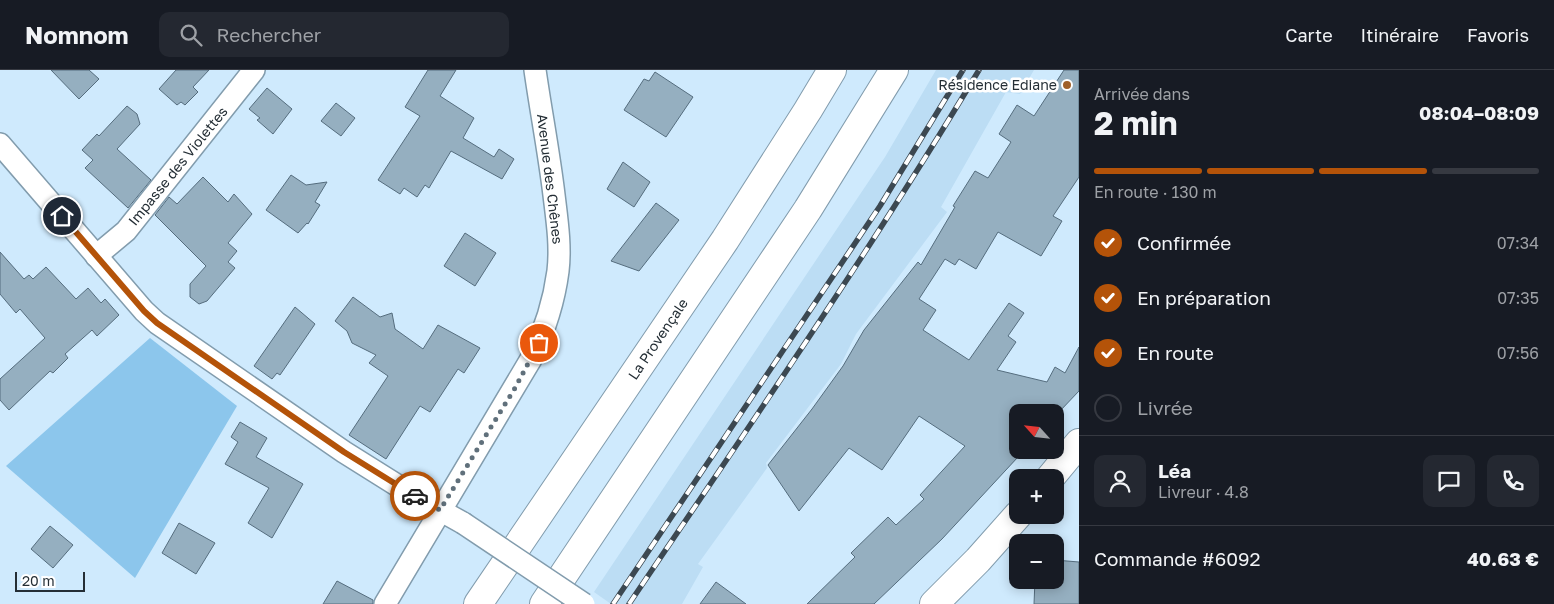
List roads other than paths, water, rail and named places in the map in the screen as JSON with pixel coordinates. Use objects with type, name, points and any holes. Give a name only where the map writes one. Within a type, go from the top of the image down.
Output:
[{"type":"main road","name":"La Provençale","points":[[478,604],[725,240],[832,70]]},
{"type":"main road","points":[[544,604],[808,209],[894,70]]},
{"type":"main road","points":[[1057,469],[1079,443]]},
{"type":"main road","points":[[934,604],[978,560],[1010,524]]},
{"type":"street","name":"Impasse des Violettes","points":[[96,256],[126,231],[254,70]]},
{"type":"street","name":"Avenue des Chênes","points":[[385,604],[531,359],[545,324],[556,286],[559,247],[557,217],[535,70]]},
{"type":"street","points":[[0,144],[144,311],[157,323],[344,452],[411,494],[464,523],[584,604]]},
{"type":"railway","points":[[613,604],[880,206],[963,70]]},
{"type":"railway","points":[[629,604],[895,206],[979,70]]},
{"type":"place","name":"Résidence Ediane","points":[[1067,85]]}]
